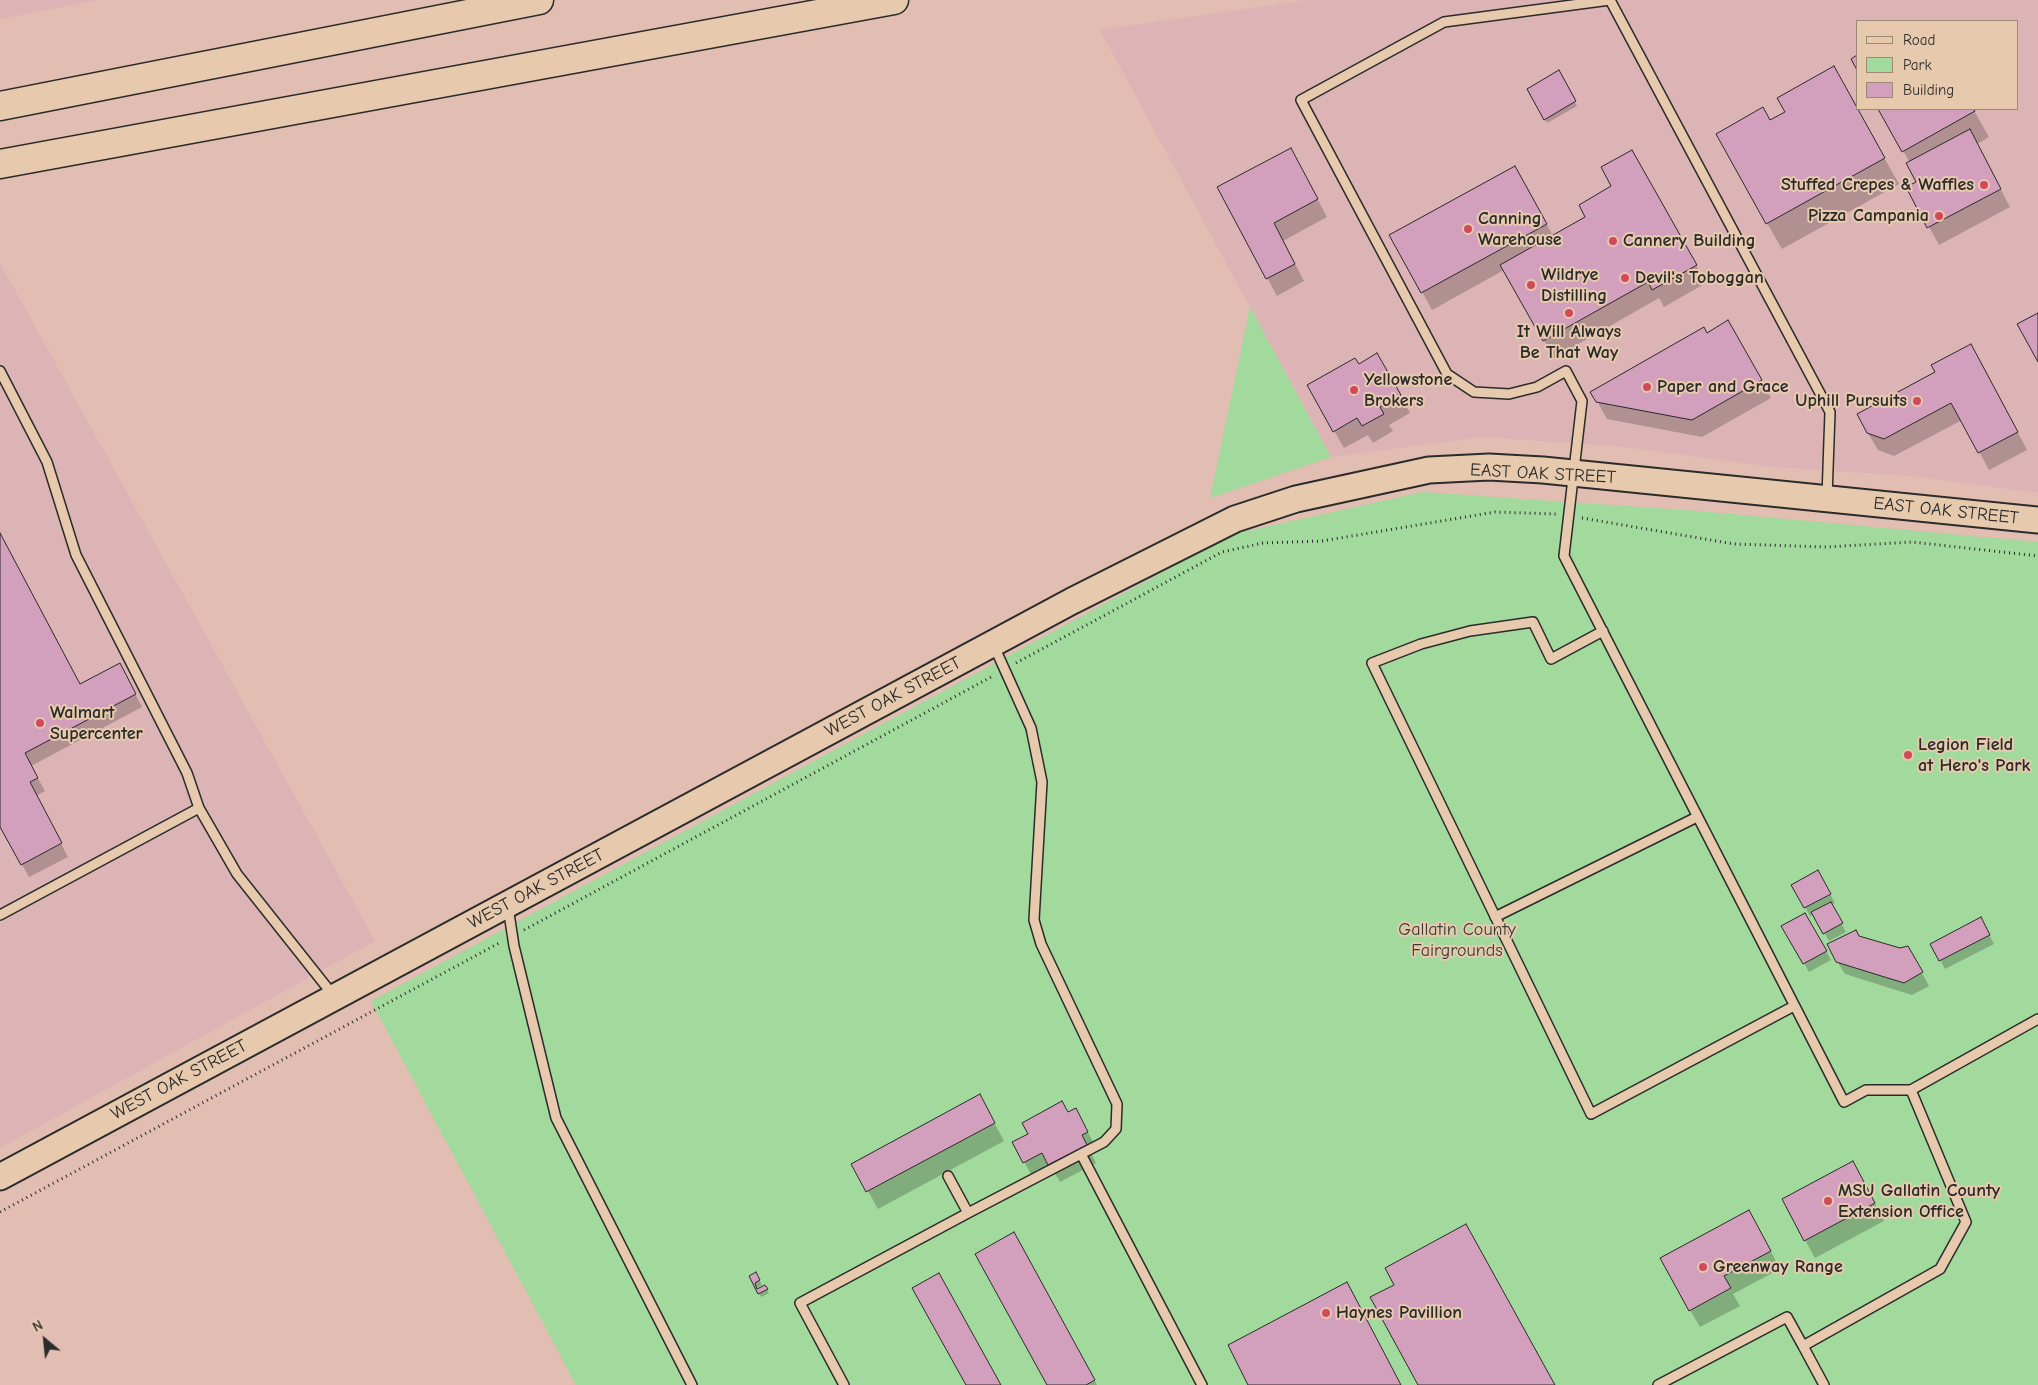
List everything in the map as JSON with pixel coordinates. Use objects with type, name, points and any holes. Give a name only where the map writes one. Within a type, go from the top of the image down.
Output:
[{"type":"highway","points":[[0,106],[539,0]]},
{"type":"highway","points":[[0,164],[894,0]]},
{"type":"street","name":"EAST OAK STREET","points":[[1072,601],[1234,519],[1296,499],[1429,470],[1489,468],[1575,474],[2038,520]]},
{"type":"street","name":"WEST OAK STREET","points":[[0,1177],[1072,601]]},
{"type":"lane","points":[[1827,499],[1830,412],[1610,0],[1444,22],[1301,100],[1447,374],[1474,392],[1509,394],[1537,387],[1566,371],[1582,401],[1564,556],[1844,1102],[1866,1090],[1911,1090],[2038,1018]]},
{"type":"lane","points":[[0,371],[47,462],[76,555],[187,773],[199,808],[237,874],[334,997]]},
{"type":"lane","points":[[1603,631],[1551,659],[1533,622],[1470,632],[1429,642],[1372,663],[1591,1114],[1794,1006]]},
{"type":"lane","points":[[844,1385],[800,1303],[1104,1142],[1116,1129],[1117,1104],[1042,944],[1034,920],[1042,782],[1031,728],[992,643]]},
{"type":"lane","points":[[0,914],[199,808]]},
{"type":"lane","points":[[1495,916],[1698,817]]},
{"type":"lane","points":[[507,904],[556,1118],[692,1385]]},
{"type":"lane","points":[[1803,1346],[1940,1269],[1966,1222],[1911,1090]]},
{"type":"lane","points":[[1081,1154],[1202,1385]]},
{"type":"lane","points":[[948,1176],[968,1213]]},
{"type":"lane","points":[[1658,1385],[1787,1317],[1824,1385]]},
{"type":"path","points":[[0,1212],[1222,552],[1263,544],[1322,541],[1495,512],[1570,515],[1734,544],[1826,548],[1912,542],[2038,556]]},
{"type":"shaded area","points":[[0,0],[99,0],[0,19]]},
{"type":"shaded area","points":[[1306,0],[2038,0],[2038,493],[1911,476],[1774,467],[1624,447],[1483,437],[1331,457],[1100,30]]},
{"type":"shaded area","points":[[0,263],[375,941],[0,1148]]},
{"type":"green space","points":[[1250,307],[1331,457],[1210,498]]},
{"type":"green space","name":"Gallatin County Fairgrounds","points":[[1423,492],[1698,511],[2038,542],[2038,1385],[576,1385],[371,1001],[1233,534]]},
{"type":"building","points":[[1856,56],[1856,68],[1851,59]]},
{"type":"building","points":[[1834,66],[1856,106],[1856,110],[1858,110],[1885,158],[1766,224],[1716,134],[1763,107],[1770,120],[1785,112],[1777,98]]},
{"type":"building","points":[[1559,70],[1576,101],[1544,120],[1527,89]]},
{"type":"building","points":[[1879,110],[1974,110],[1975,111],[1902,152]]},
{"type":"building","points":[[1970,129],[2001,189],[1927,228],[1906,187],[1916,182],[1906,163]]},
{"type":"building","points":[[1291,148],[1318,199],[1274,223],[1295,264],[1266,279],[1217,187]]},
{"type":"building","name":"Cannery Building","points":[[1632,150],[1697,265],[1652,290],[1648,282],[1543,341],[1500,265],[1585,217],[1579,205],[1611,186],[1601,167]]},
{"type":"building","name":"Canning Warehouse","points":[[1515,166],[1547,224],[1421,293],[1389,235]]},
{"type":"building","points":[[2038,313],[2038,362],[2017,324]]},
{"type":"building","points":[[1728,320],[1762,380],[1692,420],[1596,402],[1590,392],[1704,327],[1707,333]]},
{"type":"building","points":[[1971,344],[2018,432],[1978,453],[1951,403],[1884,439],[1867,433],[1857,414],[1935,372],[1931,365]]},
{"type":"building","name":"Yellowstone Brokers","points":[[1377,353],[1401,395],[1380,407],[1384,414],[1362,426],[1357,418],[1333,432],[1307,385],[1355,358],[1359,364]]},
{"type":"building","name":"Walmart Supercenter","points":[[0,533],[80,684],[120,663],[136,694],[25,753],[38,778],[30,782],[62,843],[21,865],[0,827]]},
{"type":"building","points":[[1818,870],[1831,894],[1804,908],[1791,885]]},
{"type":"building","points":[[1831,902],[1843,923],[1823,934],[1811,912]]},
{"type":"building","points":[[1805,913],[1827,951],[1803,964],[1781,926]]},
{"type":"building","points":[[1981,917],[1990,935],[1939,961],[1930,944]]},
{"type":"building","points":[[1856,930],[1859,936],[1900,948],[1908,946],[1923,972],[1904,983],[1836,962],[1827,944]]},
{"type":"building","points":[[980,1094],[995,1123],[866,1192],[851,1164]]},
{"type":"building","points":[[1062,1101],[1068,1112],[1076,1108],[1088,1132],[1082,1135],[1087,1145],[1048,1165],[1042,1153],[1023,1163],[1012,1142],[1028,1134],[1022,1123]]},
{"type":"building","name":"MSU Gallatin County Extension Office","points":[[1853,1161],[1875,1203],[1804,1241],[1782,1199]]},
{"type":"building","name":"Greenway Range","points":[[1749,1210],[1771,1251],[1724,1276],[1731,1288],[1689,1311],[1660,1258]]},
{"type":"building","points":[[1466,1224],[1555,1385],[1418,1385],[1370,1297],[1394,1285],[1385,1268]]},
{"type":"building","points":[[1014,1232],[1095,1380],[1086,1385],[1047,1385],[975,1254]]},
{"type":"building","points":[[756,1272],[760,1280],[755,1283],[757,1289],[765,1285],[768,1289],[758,1294],[749,1276]]},
{"type":"building","points":[[939,1273],[1001,1385],[966,1385],[912,1288]]},
{"type":"building","name":"Haynes Pavillion","points":[[1347,1282],[1401,1385],[1248,1385],[1228,1345]]},
{"type":"place","name":"Stuffed Crepes & Waffles","points":[[1984,185]]},
{"type":"place","name":"Pizza Campania","points":[[1939,216]]},
{"type":"place","name":"Canning Warehouse","points":[[1468,229]]},
{"type":"place","name":"Cannery Building","points":[[1613,241]]},
{"type":"place","name":"Devil's Toboggan","points":[[1625,278]]},
{"type":"place","name":"Wildrye Distilling","points":[[1531,285]]},
{"type":"place","name":"It Will Always Be That Way","points":[[1569,313]]},
{"type":"place","name":"Paper and Grace","points":[[1647,387]]},
{"type":"place","name":"Yellowstone Brokers","points":[[1354,390]]},
{"type":"place","name":"Uphill Pursuits","points":[[1917,401]]},
{"type":"place","name":"Walmart Supercenter","points":[[40,723]]},
{"type":"place","name":"Legion Field at Hero's Park","points":[[1908,755]]},
{"type":"place","name":"MSU Gallatin County Extension Office","points":[[1828,1201]]},
{"type":"place","name":"Greenway Range","points":[[1703,1267]]},
{"type":"place","name":"Haynes Pavillion","points":[[1326,1313]]}]
